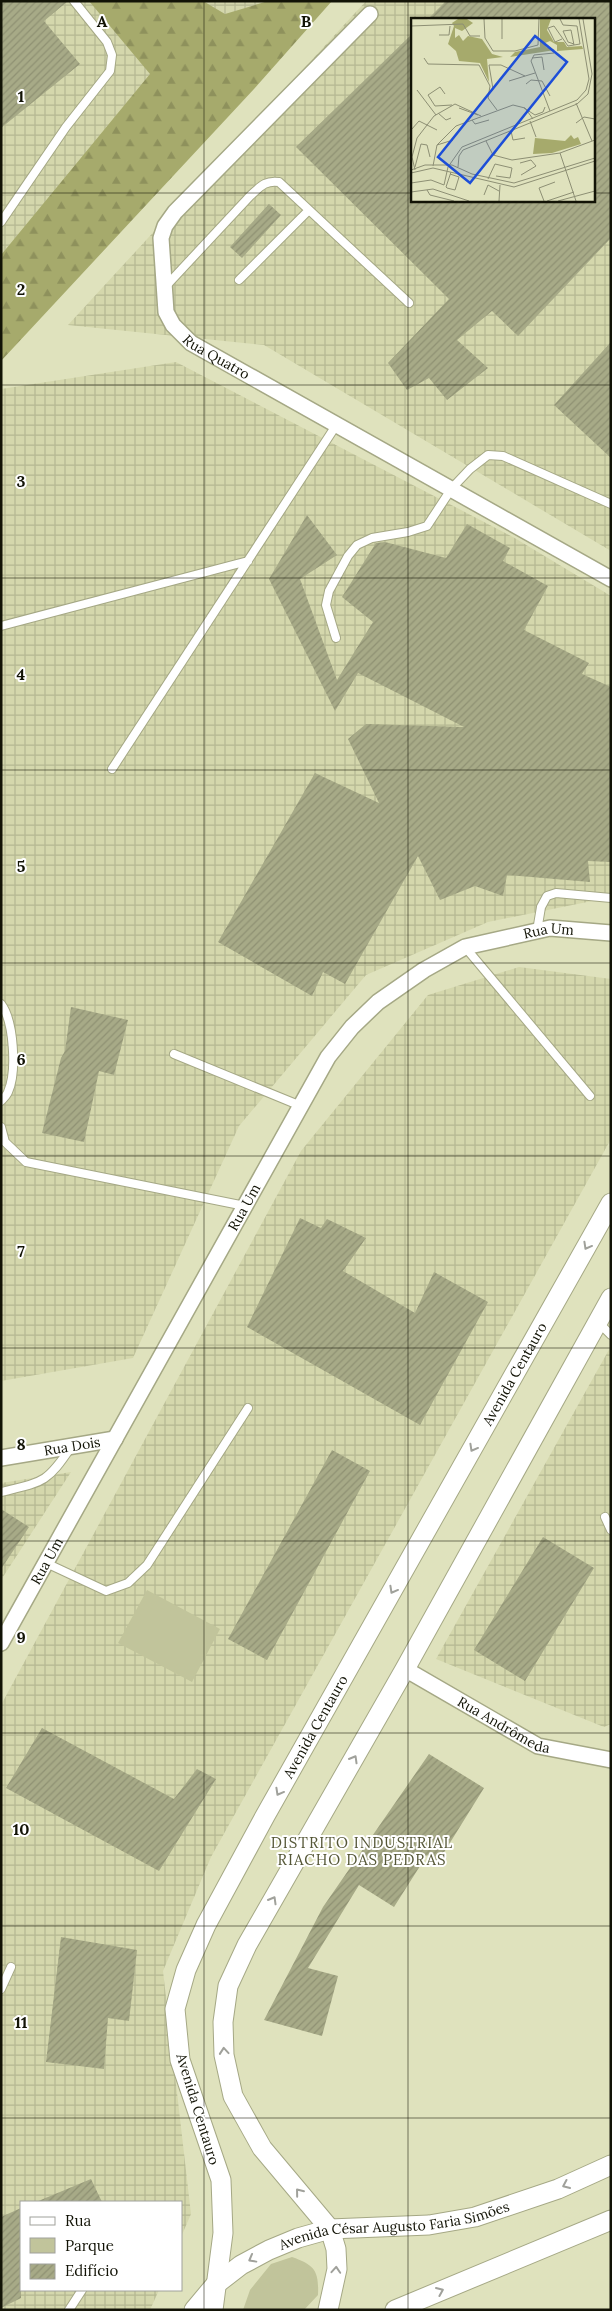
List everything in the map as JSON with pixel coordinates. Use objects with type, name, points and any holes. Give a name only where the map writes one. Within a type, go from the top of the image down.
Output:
[{"type":"street","name":"Rua Quatro","points":[[370,14],[175,212],[165,226],[160,238],[166,312],[173,325],[192,343],[611,579]]},
{"type":"street","name":"Rua Um","points":[[1,1643],[328,1056],[352,1028],[378,1002],[424,970],[465,947],[550,928],[611,933]]},
{"type":"street","name":"Avenida Centauro","points":[[213,2310],[223,2233],[221,2180],[180,2060],[176,2009],[186,1970],[206,1924],[265,1816],[611,1203]]},
{"type":"street","points":[[328,2310],[337,2269],[336,2249],[330,2230],[262,2148],[233,2096],[224,2055],[223,2022],[228,1986],[247,1945],[604,1328],[611,1298]]},
{"type":"street","name":"Rua Dois","points":[[1,1458],[115,1439]]},
{"type":"street","name":"Rua Andrômeda","points":[[405,1669],[538,1746],[611,1760]]},
{"type":"street","name":"Avenida César Augusto Faria Simões","points":[[194,2310],[215,2286],[241,2265],[269,2250],[298,2238],[330,2230],[429,2225],[475,2217],[558,2189],[611,2165]]},
{"type":"street","points":[[396,2310],[611,2220]]},
{"type":"lane","points":[[1,222],[66,126],[110,71],[112,56],[107,42],[74,1]]},
{"type":"lane","points":[[164,287],[264,183],[271,181],[279,182],[409,303]]},
{"type":"lane","points":[[239,280],[309,210]]},
{"type":"lane","points":[[112,770],[337,424]]},
{"type":"lane","points":[[336,638],[326,605],[327,598],[348,556],[357,545],[372,538],[408,532],[427,526],[452,488],[470,468],[488,455],[503,456],[611,504]]},
{"type":"lane","points":[[1,626],[248,561]]},
{"type":"lane","points":[[537,931],[541,907],[547,896],[556,893],[611,898]]},
{"type":"lane","points":[[465,947],[590,1096]]},
{"type":"lane","points":[[1,1004],[9,1019],[14,1063],[8,1092],[1,1102]]},
{"type":"lane","points":[[174,1054],[301,1106]]},
{"type":"lane","points":[[1,1127],[5,1142],[26,1162],[245,1206]]},
{"type":"lane","points":[[46,1563],[106,1591],[128,1584],[147,1565],[248,1408]]},
{"type":"lane","points":[[1,1492],[47,1478],[56,1470],[72,1446]]},
{"type":"lane","points":[[604,1517],[611,1530]]},
{"type":"lane","points":[[1,1989],[11,1967]]},
{"type":"lane","points":[[68,2310],[81,2291]]},
{"type":"shaded area","points":[[1,1],[326,1],[1,343]]},
{"type":"shaded area","points":[[366,1],[611,1],[611,551],[264,345],[68,325]]},
{"type":"shaded area","points":[[176,362],[513,537],[611,596],[611,899],[602,899],[488,922],[366,975],[239,1126],[133,1358],[1,1381],[1,389]]},
{"type":"shaded area","points":[[519,967],[611,979],[611,1139],[211,1857],[163,1971],[191,2214],[182,2235],[182,2201],[20,2201],[20,2291],[159,2291],[150,2310],[1,2310],[1,1705],[301,1151],[428,995]]},
{"type":"shaded area","points":[[611,1346],[611,1724],[604,1727],[436,1659]]},
{"type":"shaded area","points":[[71,1472],[1,1580],[1,1483]]},
{"type":"green space","points":[[89,1],[203,1],[225,14],[268,1],[332,1],[254,89],[1,361],[1,255],[150,74]]},
{"type":"green space","points":[[147,1590],[220,1629],[192,1682],[118,1643]]},
{"type":"green space","points":[[292,2257],[306,2263],[314,2270],[318,2280],[318,2295],[304,2310],[243,2310],[250,2290],[271,2264]]},
{"type":"building","points":[[1,1],[68,1],[44,21],[80,64],[1,128]]},
{"type":"building","points":[[446,1],[611,1],[611,238],[518,336],[492,311],[457,340],[488,368],[447,400],[429,378],[407,390],[388,363],[449,299],[296,147],[411,35],[411,201],[594,201],[594,18],[429,18]]},
{"type":"building","points":[[269,204],[281,215],[242,258],[230,247]]},
{"type":"building","points":[[611,342],[611,458],[554,405]]},
{"type":"building","points":[[307,515],[337,555],[300,579],[337,680],[373,622],[342,597],[376,543],[385,542],[446,558],[467,524],[510,548],[503,561],[548,586],[524,630],[589,663],[582,674],[611,687],[611,862],[588,861],[590,882],[507,875],[503,896],[475,886],[440,900],[418,856],[345,984],[323,972],[312,996],[218,942],[315,773],[379,803],[348,739],[366,724],[464,727],[358,673],[335,711],[269,579]]},
{"type":"building","points":[[71,1007],[128,1020],[114,1075],[99,1071],[84,1142],[42,1133],[61,1058],[65,1051]]},
{"type":"building","points":[[300,1218],[321,1228],[327,1219],[366,1238],[343,1271],[415,1313],[434,1272],[488,1302],[420,1425],[247,1327]]},
{"type":"building","points":[[332,1450],[370,1471],[267,1660],[228,1639]]},
{"type":"building","points":[[1,1509],[29,1527],[1,1569]]},
{"type":"building","points":[[543,1537],[594,1568],[525,1681],[474,1650]]},
{"type":"building","points":[[42,1728],[174,1799],[197,1769],[216,1779],[159,1871],[6,1788]]},
{"type":"building","points":[[429,1754],[484,1788],[438,1862],[427,1855],[394,1907],[359,1885],[308,1968],[338,1976],[322,2036],[264,2020],[323,1907]]},
{"type":"building","points":[[61,1937],[137,1950],[129,2021],[108,2018],[104,2069],[46,2062]]},
{"type":"building","points":[[91,2179],[102,2201],[38,2201]]},
{"type":"building","points":[[20,2208],[21,2298],[1,2308],[1,2217]]},
{"type":"district","name":"DISTRITO INDUSTRIAL RIACHO DAS PEDRAS","points":[[362,1852]]}]
